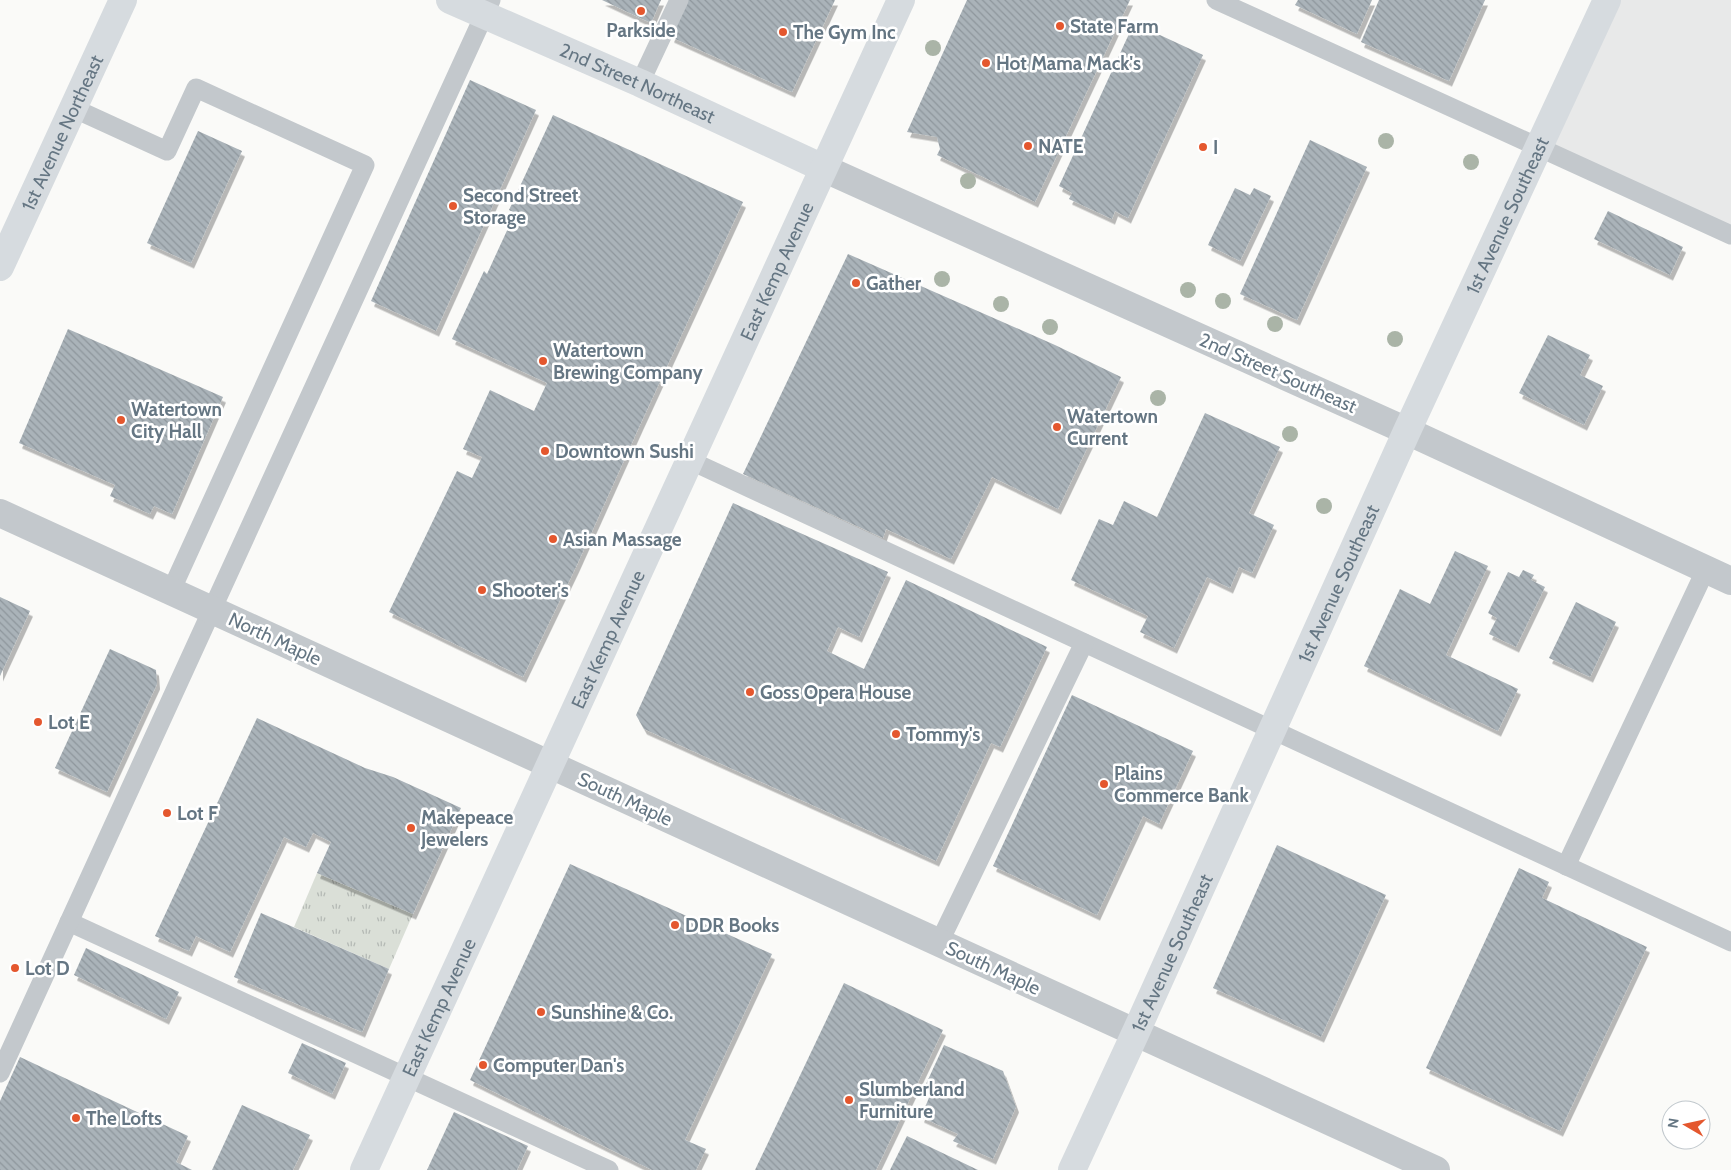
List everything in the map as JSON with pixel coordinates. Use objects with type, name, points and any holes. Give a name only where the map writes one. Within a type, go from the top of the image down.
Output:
[{"type":"street","name":"1st Avenue Northeast","points":[[0,267],[122,0]]},
{"type":"street","name":"2nd Street Northeast","points":[[450,0],[487,8],[640,83],[823,168]]},
{"type":"street","name":"East Kemp Avenue","points":[[364,1170],[901,0]]},
{"type":"street","name":"1st Avenue Southeast","points":[[1072,1170],[1407,431],[1607,0]]},
{"type":"street","name":"2nd Street Southeast","points":[[823,168],[1407,431],[1731,581]]},
{"type":"street","name":"North Maple","points":[[0,513],[550,764]]},
{"type":"street","name":"South Maple","points":[[550,764],[1135,1034],[1436,1170]]},
{"type":"lane","points":[[640,83],[679,0]]},
{"type":"lane","points":[[1216,0],[1731,235]]},
{"type":"lane","points":[[0,1073],[487,8]]},
{"type":"lane","points":[[73,108],[167,151],[196,88],[365,165],[171,591]]},
{"type":"lane","points":[[689,460],[1731,942]]},
{"type":"lane","points":[[1566,866],[1706,569]]},
{"type":"lane","points":[[939,944],[1084,643]]},
{"type":"lane","points":[[69,922],[609,1170]]},
{"type":"shaded area","points":[[1607,0],[1731,0],[1731,235],[1539,147]]},
{"type":"green space","points":[[317,873],[413,914],[389,969],[294,927]]},
{"type":"building","name":"Parkside","points":[[602,0],[661,0],[651,23]]},
{"type":"building","points":[[687,0],[835,0],[792,92],[671,37]]},
{"type":"building","points":[[967,0],[1130,0],[1035,202],[937,155],[940,149],[937,137],[907,132]]},
{"type":"building","points":[[1298,0],[1372,0],[1357,34],[1295,5]]},
{"type":"building","points":[[1379,0],[1485,0],[1449,81],[1361,42]]},
{"type":"building","points":[[1134,23],[1203,55],[1128,218],[1115,211],[1112,219],[1069,199],[1072,193],[1059,186]]},
{"type":"building","name":"Second Street Storage","points":[[470,80],[536,110],[436,331],[371,301]]},
{"type":"building","points":[[553,115],[743,202],[576,567],[523,677],[389,612],[457,471],[472,478],[482,457],[463,449],[490,390],[534,411],[547,383],[452,339],[484,271],[487,274],[515,213],[509,210]]},
{"type":"building","points":[[198,131],[242,151],[191,263],[147,243]]},
{"type":"building","points":[[1310,140],[1367,167],[1297,320],[1240,294]]},
{"type":"building","points":[[1235,188],[1250,195],[1254,188],[1271,196],[1240,261],[1208,245]]},
{"type":"building","points":[[1608,211],[1683,247],[1670,275],[1594,239]]},
{"type":"building","points":[[848,254],[1055,345],[1121,377],[1058,509],[992,477],[951,559],[886,529],[883,538],[743,474]]},
{"type":"building","name":"Watertown City Hall","points":[[68,329],[223,397],[172,514],[154,506],[150,514],[110,496],[115,485],[19,443]]},
{"type":"building","points":[[1548,335],[1590,355],[1580,375],[1603,386],[1584,425],[1519,393]]},
{"type":"building","points":[[1205,413],[1280,447],[1249,513],[1274,525],[1252,573],[1239,567],[1230,588],[1207,577],[1174,648],[1140,632],[1148,616],[1071,580],[1099,519],[1113,525],[1124,501],[1157,517]]},
{"type":"building","points":[[733,503],[888,572],[859,637],[838,627],[827,651],[864,669],[906,580],[1047,647],[1000,747],[991,743],[936,861],[644,729],[636,715]]},
{"type":"building","points":[[1455,551],[1488,566],[1446,655],[1518,689],[1498,731],[1364,666],[1400,589],[1430,604]]},
{"type":"building","points":[[1523,570],[1534,575],[1531,580],[1545,587],[1516,647],[1489,634],[1497,618],[1488,613],[1508,572],[1519,577]]},
{"type":"building","points":[[0,597],[30,611],[0,676]]},
{"type":"building","points":[[1576,602],[1616,622],[1590,677],[1549,658]]},
{"type":"building","points":[[110,649],[156,670],[157,684],[107,792],[55,768]]},
{"type":"building","name":"Plains Commerce Bank","points":[[1072,695],[1193,751],[1159,824],[1143,816],[1097,915],[993,866]]},
{"type":"building","points":[[257,718],[365,768],[393,777],[461,808],[413,914],[317,873],[331,842],[313,833],[306,847],[284,837],[230,952],[196,936],[189,951],[155,936]]},
{"type":"building","points":[[1277,845],[1386,895],[1321,1037],[1213,988]]},
{"type":"building","points":[[570,864],[772,954],[685,1140],[706,1149],[696,1170],[652,1170],[470,1080]]},
{"type":"building","points":[[1519,868],[1549,882],[1542,898],[1647,947],[1560,1131],[1426,1068]]},
{"type":"building","points":[[261,913],[389,969],[362,1032],[234,977]]},
{"type":"building","points":[[86,948],[179,992],[166,1019],[74,975]]},
{"type":"building","name":"Slumberland Furniture","points":[[844,983],[943,1030],[876,1170],[755,1170]]},
{"type":"building","points":[[302,1043],[346,1063],[332,1094],[288,1073]]},
{"type":"building","points":[[944,1045],[1003,1071],[1016,1107],[993,1159],[953,1141],[958,1134],[921,1117],[933,1088],[926,1084]]},
{"type":"building","name":"The Lofts","points":[[20,1057],[188,1136],[176,1162],[192,1170],[0,1170],[0,1101]]},
{"type":"building","points":[[242,1105],[310,1135],[293,1170],[212,1170]]},
{"type":"building","points":[[454,1112],[528,1146],[517,1170],[427,1170]]},
{"type":"building","points":[[907,1136],[978,1170],[890,1170]]},
{"type":"place","name":"Parkside","points":[[641,11]]},
{"type":"place","name":"State Farm","points":[[1060,26]]},
{"type":"place","name":"The Gym Inc","points":[[783,32]]},
{"type":"place","name":"Hot Mama Mack's","points":[[986,63]]},
{"type":"place","name":"NATE","points":[[1028,146]]},
{"type":"place","name":"I","points":[[1203,147]]},
{"type":"place","name":"Second Street Storage","points":[[453,206]]},
{"type":"place","name":"Gather","points":[[856,283]]},
{"type":"place","name":"Watertown Brewing Company","points":[[543,361]]},
{"type":"place","name":"Watertown City Hall","points":[[121,420]]},
{"type":"place","name":"Watertown Current","points":[[1057,427]]},
{"type":"place","name":"Downtown Sushi","points":[[545,451]]},
{"type":"place","name":"Asian Massage","points":[[553,539]]},
{"type":"place","name":"Shooter's","points":[[482,590]]},
{"type":"place","name":"Goss Opera House","points":[[750,692]]},
{"type":"place","name":"Lot E","points":[[38,722]]},
{"type":"place","name":"Tommy's","points":[[896,734]]},
{"type":"place","name":"Plains Commerce Bank","points":[[1104,784]]},
{"type":"place","name":"Lot F","points":[[167,813]]},
{"type":"place","name":"Makepeace Jewelers","points":[[411,828]]},
{"type":"place","name":"DDR Books","points":[[675,925]]},
{"type":"place","name":"Lot D","points":[[15,968]]},
{"type":"place","name":"Sunshine & Co.","points":[[541,1012]]},
{"type":"place","name":"Computer Dan's","points":[[483,1065]]},
{"type":"place","name":"Slumberland Furniture","points":[[849,1100]]},
{"type":"place","name":"The Lofts","points":[[76,1118]]}]
